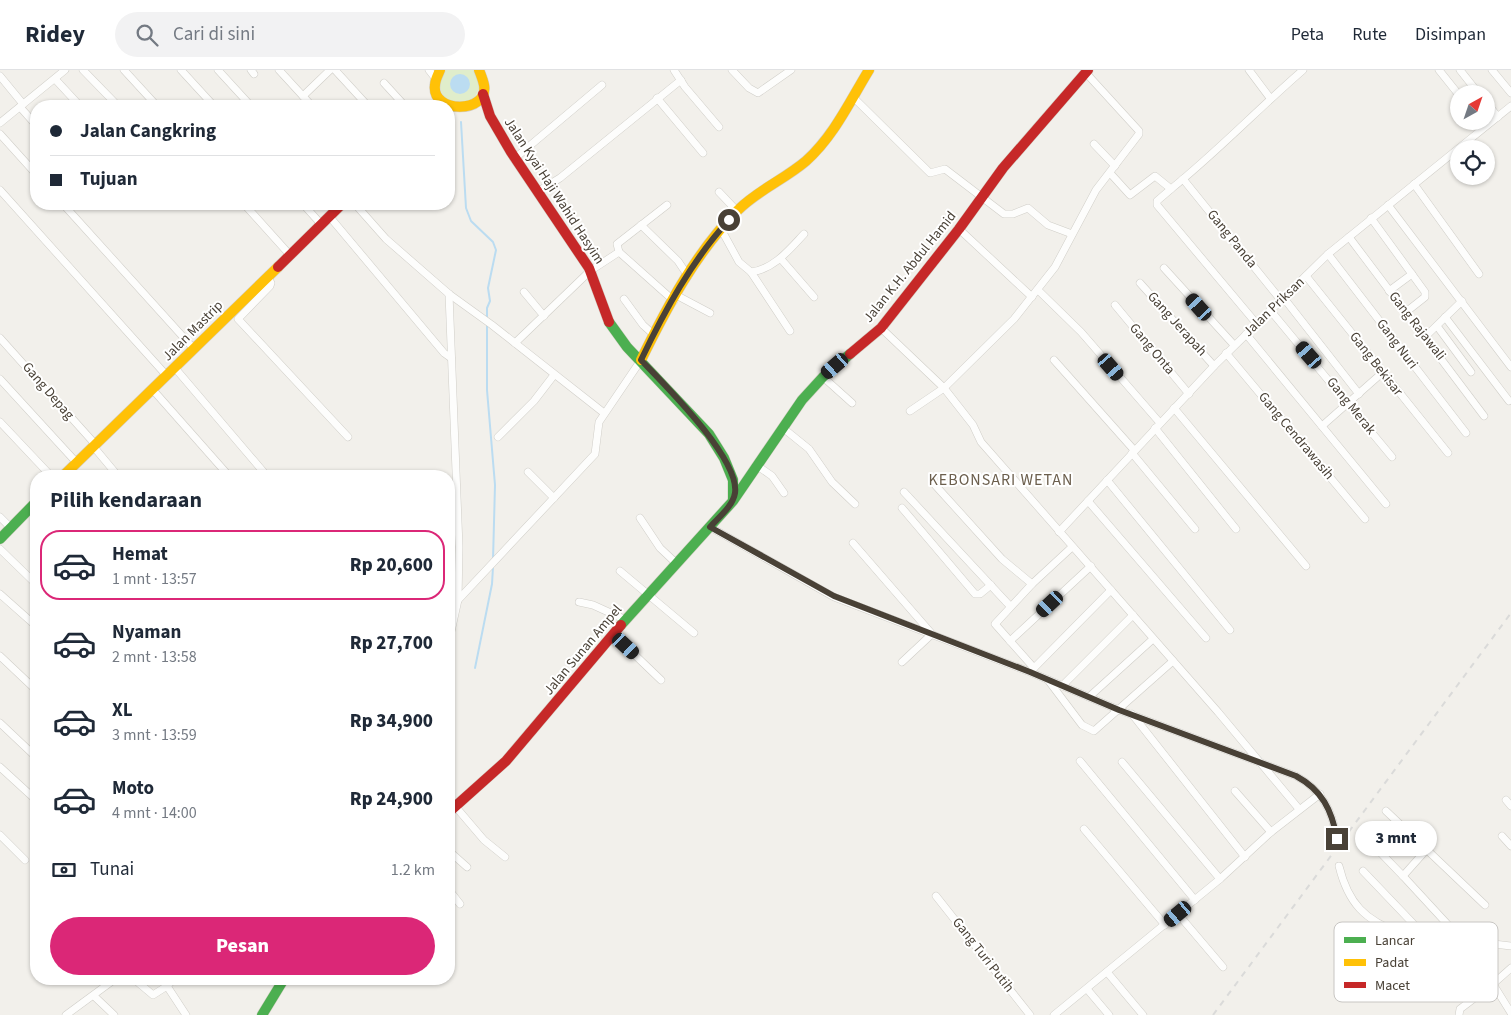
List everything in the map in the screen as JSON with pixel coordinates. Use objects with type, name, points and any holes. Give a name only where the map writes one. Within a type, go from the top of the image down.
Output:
[{"type":"main road","points":[[641,360],[653,334],[688,276],[721,229],[750,199],[808,160],[836,126],[854,98],[867,71]]},
{"type":"main road","points":[[435,100],[437,72]]},
{"type":"main road","name":"Jalan Kyai Haji Wahid Hasyim","points":[[481,72],[483,94],[489,115],[514,159],[590,271],[614,332],[699,423],[718,450],[732,476]]},
{"type":"main road","name":"Jalan K.H. Abdul Hamid","points":[[733,501],[759,467],[802,400],[823,377],[881,328],[1025,142],[1087,72]]},
{"type":"main road","points":[[437,93],[440,100]]},
{"type":"main road","points":[[455,109],[473,106],[483,94]]},
{"type":"main road","name":"Jalan Kyai Haji Wahid Hasyim","points":[[473,106],[489,115]]},
{"type":"main road","name":"Jalan Mastrip","points":[[69,470],[194,349],[236,313],[267,278],[334,210]]},
{"type":"main road","points":[[732,476],[741,480],[750,478]]},
{"type":"main road","points":[[732,476],[736,492],[733,501]]},
{"type":"main road","name":"Jalan Sunan Ampel","points":[[455,807],[489,779],[506,761],[613,634],[733,501]]},
{"type":"main road","points":[[0,539],[30,509]]},
{"type":"main road","points":[[262,1015],[280,985]]},
{"type":"street","points":[[0,123],[21,103],[65,70]]},
{"type":"street","points":[[84,70],[112,100]]},
{"type":"street","points":[[124,70],[152,100]]},
{"type":"street","points":[[181,70],[208,100]]},
{"type":"street","points":[[218,70],[246,100]]},
{"type":"street","points":[[279,70],[306,100]]},
{"type":"street","points":[[302,96],[330,70]]},
{"type":"street","points":[[335,70],[362,100]]},
{"type":"street","points":[[674,70],[719,127]]},
{"type":"street","points":[[732,70],[749,88],[758,93],[791,70]]},
{"type":"street","points":[[1249,70],[1270,98]]},
{"type":"street","points":[[1256,323],[1171,219],[1157,205],[1157,201],[1234,134],[1270,98],[1303,70]]},
{"type":"street","points":[[1460,70],[1472,85]]},
{"type":"street","points":[[1492,70],[1511,93]]},
{"type":"street","points":[[1443,71],[1452,85]]},
{"type":"street","points":[[437,72],[441,96],[445,100]]},
{"type":"street","points":[[455,106],[466,106],[478,97],[482,82],[481,72]]},
{"type":"street","points":[[910,412],[944,388],[1014,319],[1038,290],[1055,267],[1096,190],[1140,132],[1087,72]]},
{"type":"street","points":[[0,76],[30,116]]},
{"type":"street","points":[[55,79],[74,100]]},
{"type":"street","points":[[536,192],[560,178],[681,80]]},
{"type":"street","points":[[384,83],[400,100]]},
{"type":"street","points":[[514,159],[602,85]]},
{"type":"street","points":[[657,98],[704,153]]},
{"type":"street","points":[[854,98],[930,173],[945,169],[1004,214],[1013,214],[1028,208],[1048,226],[1072,234]]},
{"type":"street","name":"Jalan Priksan","points":[[1495,120],[1511,106]]},
{"type":"street","points":[[1495,113],[1498,117]]},
{"type":"street","name":"Jalan Priksan","points":[[1060,532],[1226,353],[1328,254],[1482,130]]},
{"type":"street","points":[[0,134],[30,167]]},
{"type":"street","points":[[1094,144],[1115,166]]},
{"type":"street","points":[[1110,173],[1130,195],[1155,176],[1171,189]]},
{"type":"street","name":"Gang Panda","points":[[1183,179],[1359,394]]},
{"type":"street","points":[[1414,184],[1479,274]]},
{"type":"street","points":[[0,190],[167,376]]},
{"type":"street","points":[[719,192],[737,212]]},
{"type":"street","points":[[667,205],[617,244],[619,252],[675,298],[710,312]]},
{"type":"street","points":[[1388,205],[1511,367]]},
{"type":"street","points":[[68,210],[194,349]]},
{"type":"street","points":[[249,210],[290,255]]},
{"type":"street","points":[[308,210],[321,224]]},
{"type":"street","points":[[360,210],[386,239],[449,294],[492,325],[604,413]]},
{"type":"street","points":[[329,216],[444,353],[451,358]]},
{"type":"street","points":[[1371,218],[1426,295],[1406,312]]},
{"type":"street","points":[[641,225],[678,261],[688,276]]},
{"type":"street","points":[[721,229],[739,262],[751,272],[790,331]]},
{"type":"street","points":[[959,229],[1032,297]]},
{"type":"street","points":[[751,272],[760,271],[780,259],[804,234]]},
{"type":"street","name":"Gang Rajawali","points":[[1349,238],[1426,336],[1484,416]]},
{"type":"street","points":[[515,343],[590,271],[619,252]]},
{"type":"street","name":"Gang Nuri","points":[[1328,254],[1466,433]]},
{"type":"street","points":[[780,259],[814,297]]},
{"type":"street","points":[[1164,268],[1234,345]]},
{"type":"street","points":[[1389,291],[1412,274]]},
{"type":"street","name":"Gang Bekisar","points":[[1306,276],[1448,453]]},
{"type":"street","name":"Gang Jerapah","points":[[1140,282],[1214,366]]},
{"type":"street","points":[[1038,290],[1081,332],[1157,426],[1236,529]]},
{"type":"street","points":[[524,292],[544,316]]},
{"type":"street","points":[[449,294],[457,469],[458,600],[455,612]]},
{"type":"street","points":[[624,299],[653,334]]},
{"type":"street","points":[[1426,336],[1462,301]]},
{"type":"street","name":"Gang Onta","points":[[1115,305],[1189,394]]},
{"type":"street","name":"Gang Merak","points":[[1270,310],[1392,457]]},
{"type":"street","points":[[236,313],[238,319],[348,437]]},
{"type":"street","points":[[1445,317],[1509,401]]},
{"type":"street","points":[[1437,326],[1471,372]]},
{"type":"street","points":[[881,328],[944,388],[973,425],[981,442],[1262,763],[1299,810]]},
{"type":"street","points":[[1246,334],[1386,504]]},
{"type":"street","name":"Gang Depag","points":[[0,338],[94,445],[113,470]]},
{"type":"street","points":[[1442,358],[1453,348]]},
{"type":"street","name":"Gang Cendrawasih","points":[[1226,353],[1365,519]]},
{"type":"street","points":[[458,600],[595,454],[597,449],[596,433],[604,413],[641,360]]},
{"type":"street","points":[[1054,360],[1133,452],[1195,529]]},
{"type":"street","points":[[175,368],[262,470]]},
{"type":"street","points":[[1322,426],[1382,373]]},
{"type":"street","points":[[498,438],[534,401],[554,375]]},
{"type":"street","points":[[823,377],[852,403]]},
{"type":"street","points":[[0,379],[76,462]]},
{"type":"street","points":[[153,390],[224,470]]},
{"type":"street","points":[[1174,408],[1306,566]]},
{"type":"street","points":[[0,422],[45,470]]},
{"type":"street","points":[[783,428],[809,450],[832,482],[855,504]]},
{"type":"street","points":[[759,467],[772,476],[784,492]]},
{"type":"street","points":[[528,472],[554,498]]},
{"type":"street","points":[[1107,480],[1230,630]]},
{"type":"street","points":[[935,485],[1002,559],[1032,584]]},
{"type":"street","points":[[904,492],[1010,606]]},
{"type":"street","points":[[1088,500],[1206,638]]},
{"type":"street","points":[[902,508],[975,594],[980,594],[991,585]]},
{"type":"street","points":[[0,517],[11,528]]},
{"type":"street","points":[[640,518],[660,548],[677,564]]},
{"type":"street","points":[[710,527],[834,596],[1032,670],[1048,680],[1119,710],[1296,776],[1307,782],[1320,794],[1333,816],[1337,839]]},
{"type":"street","points":[[853,543],[932,634]]},
{"type":"street","points":[[1032,670],[995,624],[1010,606],[1072,546]]},
{"type":"street","points":[[0,549],[30,578]]},
{"type":"street","points":[[1010,641],[1090,566]]},
{"type":"street","points":[[620,571],[694,633]]},
{"type":"street","points":[[1032,670],[1111,590]]},
{"type":"street","points":[[0,594],[30,621]]},
{"type":"street","points":[[579,602],[591,604],[626,620]]},
{"type":"street","points":[[1062,686],[1133,615]]},
{"type":"street","points":[[613,634],[661,680]]},
{"type":"street","points":[[902,662],[932,634]]},
{"type":"street","points":[[1089,697],[1153,639]]},
{"type":"street","points":[[0,656],[30,684]]},
{"type":"street","points":[[1048,680],[1082,725],[1091,732],[1097,730],[1173,661]]},
{"type":"street","points":[[1132,714],[1245,857]]},
{"type":"street","points":[[0,723],[30,751]]},
{"type":"street","points":[[1080,761],[1195,900]]},
{"type":"street","points":[[1122,762],[1220,879]]},
{"type":"street","points":[[0,767],[30,794]]},
{"type":"street","points":[[1235,792],[1270,832]]},
{"type":"street","points":[[1054,1015],[1220,879],[1270,832],[1320,794]]},
{"type":"street","points":[[1386,811],[1485,905]]},
{"type":"street","points":[[455,812],[505,857]]},
{"type":"street","points":[[1084,830],[1165,925]]},
{"type":"street","points":[[0,835],[25,860]]},
{"type":"street","points":[[1502,836],[1511,846]]},
{"type":"street","points":[[1377,849],[1445,922]]},
{"type":"street","points":[[1403,876],[1427,849]]},
{"type":"street","points":[[455,856],[467,867]]},
{"type":"street","points":[[1339,866],[1343,882],[1353,902],[1367,917],[1376,922]]},
{"type":"street","points":[[1363,871],[1412,922]]},
{"type":"street","name":"Gang Turi Putih","points":[[936,896],[1030,1015]]},
{"type":"street","points":[[455,898],[460,904]]},
{"type":"street","points":[[1178,914],[1223,967]]},
{"type":"street","points":[[1498,944],[1511,946]]},
{"type":"street","points":[[1498,980],[1511,968]]},
{"type":"street","points":[[1107,972],[1143,1015]]},
{"type":"street","points":[[66,1015],[108,985]]},
{"type":"street","points":[[141,985],[153,996],[167,986],[186,1015]]},
{"type":"street","points":[[1087,989],[1109,1015]]},
{"type":"street","points":[[1498,992],[1511,1013]]},
{"type":"street","points":[[94,996],[114,1015]]},
{"type":"street","points":[[1459,1015],[1460,1009],[1469,1002]]},
{"type":"green space","points":[[446,70],[473,70],[476,73],[480,87],[474,99],[462,105],[455,103],[455,100],[445,99],[441,91],[441,77]]},
{"type":"water","points":[[460,74],[467,77],[470,84],[467,91],[460,94],[453,91],[450,84],[453,77]]},
{"type":"waterway","points":[[461,122],[466,208],[471,221],[493,242],[496,250],[488,288],[490,301],[487,308],[487,318]]},
{"type":"waterway","points":[[487,325],[487,390],[495,485],[493,560]]},
{"type":"waterway","points":[[475,668],[492,584],[493,567]]},
{"type":"railway","points":[[1213,1015],[1511,613]]},
{"type":"traffic: fast","points":[[609,322],[627,347],[709,434],[724,458],[733,480],[733,500]]},
{"type":"traffic: fast","points":[[621,625],[733,501],[802,400],[823,377],[850,354]]},
{"type":"traffic: fast","points":[[0,539],[30,508]]},
{"type":"traffic: fast","points":[[262,1015],[280,985]]},
{"type":"traffic: slow","points":[[440,70],[435,83],[436,95],[441,100]]},
{"type":"traffic: slow","points":[[455,106],[470,105],[478,101],[483,95],[484,85],[479,70]]},
{"type":"traffic: slow","points":[[641,360],[672,300],[696,262],[723,226],[746,203],[798,167],[816,151],[841,118],[869,70]]},
{"type":"traffic: slow","points":[[69,470],[278,267]]},
{"type":"traffic: jam","points":[[850,354],[881,328],[959,229],[1003,168],[1088,70]]},
{"type":"traffic: jam","points":[[483,94],[490,116],[511,152],[589,268],[609,322]]},
{"type":"traffic: jam","points":[[278,267],[336,210]]},
{"type":"traffic: jam","points":[[455,807],[506,761],[621,625]]},
{"type":"district","name":"KEBONSARI WETAN","points":[[1001,480]]},
{"type":"route","points":[[729,220],[712,240],[682,285],[653,334],[641,360],[699,423],[718,450],[732,476],[736,492],[733,501],[710,527],[834,596],[932,634],[950,643],[1030,672],[1119,710],[1296,776],[1307,782],[1320,794],[1333,816],[1337,839]]}]
